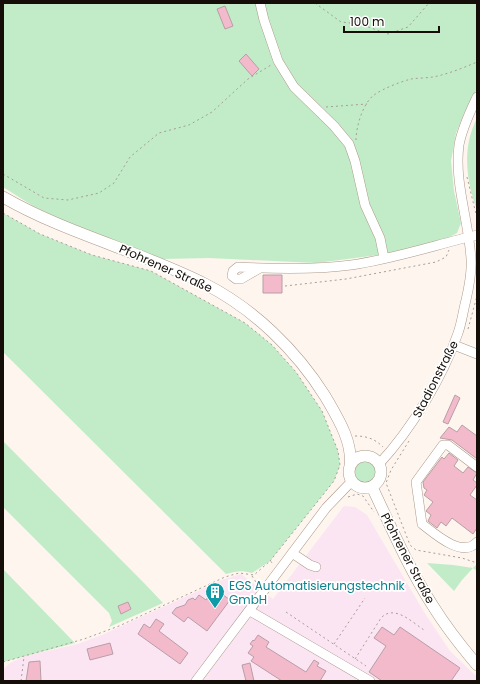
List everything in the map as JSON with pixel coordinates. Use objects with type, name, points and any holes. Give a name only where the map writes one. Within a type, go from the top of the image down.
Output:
[{"type":"main road","name":"Pfohrener Straße","points":[[3,197],[27,210],[67,228],[149,259],[191,277],[207,285],[236,304],[277,337],[301,362],[323,394],[347,436],[366,456]]},
{"type":"main road","name":"Pfohrener Straße","points":[[347,436],[351,458],[350,466]]},
{"type":"main road","points":[[366,456],[371,457],[379,464],[381,475],[380,480],[372,487],[362,488],[351,482],[349,472],[350,466],[356,458],[366,456]]},
{"type":"main road","name":"Pfohrener Straße","points":[[372,487],[415,575],[433,606],[458,642],[477,665]]},
{"type":"street","points":[[260,3],[264,20],[278,60],[294,87],[349,144],[355,161],[365,205],[380,238],[384,258]]},
{"type":"street","name":"Stadionstraße","points":[[379,464],[416,418],[438,378],[459,331],[470,282],[473,236],[460,187],[458,161],[459,143],[466,121],[477,97]]},
{"type":"street","points":[[260,268],[306,269],[352,265],[473,236]]},
{"type":"street","points":[[454,345],[477,354]]},
{"type":"street","points":[[477,467],[448,445],[443,445],[416,482],[422,524],[450,544],[465,548],[470,547],[477,542]]},
{"type":"street","points":[[196,681],[326,508],[351,482]]},
{"type":"street","points":[[292,553],[310,565],[316,567]]},
{"type":"street","points":[[250,610],[370,681]]},
{"type":"path","points":[[315,3],[341,22],[360,24],[388,34],[408,27],[429,3]]},
{"type":"path","points":[[3,174],[44,198],[68,200],[99,193],[114,183],[130,157],[159,134],[190,125],[212,112],[248,79],[278,60]]},
{"type":"path","points":[[356,146],[356,132],[363,110],[373,96],[411,79],[433,77],[458,70],[477,62]]},
{"type":"path","points":[[315,108],[368,104]]},
{"type":"path","points":[[467,176],[477,218]]},
{"type":"path","points":[[3,213],[40,234],[92,255],[151,271],[246,323],[272,345],[296,372],[322,411],[338,451],[340,466],[334,481],[270,562],[256,574],[252,575],[239,572],[75,643],[3,662]]},
{"type":"path","points":[[285,286],[391,272],[436,262],[446,257],[452,242]]},
{"type":"path","points":[[347,436],[363,436],[370,438],[378,442],[388,454]]},
{"type":"path","points":[[388,492],[410,545],[416,550],[462,558],[477,563]]},
{"type":"path","points":[[345,499],[351,495],[357,494],[363,496],[366,502]]},
{"type":"path","points":[[270,562],[280,569]]},
{"type":"path","points":[[252,575],[258,584],[258,588]]},
{"type":"path","points":[[334,644],[364,598]]},
{"type":"path","points":[[286,612],[366,666]]},
{"type":"path","points":[[356,658],[381,618],[386,614],[397,613],[424,630]]},
{"type":"path","points":[[21,681],[24,657]]},
{"type":"shaded area","points":[[344,506],[355,507],[367,515],[424,612],[450,651],[477,677],[477,681],[3,681],[3,670],[10,663],[25,656],[78,644],[102,635],[222,580],[241,574],[273,599]]},
{"type":"green space","points":[[3,3],[477,3],[477,89],[466,109],[456,133],[451,161],[454,191],[461,223],[457,233],[440,242],[386,254],[316,263],[209,258],[162,259],[61,220],[33,206],[3,187]]},
{"type":"green space","points":[[477,118],[477,209],[471,191],[467,154],[470,136]]},
{"type":"green space","points":[[3,213],[40,234],[92,255],[151,271],[245,323],[272,345],[296,372],[322,411],[338,451],[340,465],[334,481],[270,561],[252,573],[239,571],[226,574],[3,352]]},
{"type":"green space","points":[[3,441],[163,603],[109,627],[112,621],[109,613],[3,507]]},
{"type":"green space","points":[[365,458],[375,462],[379,472],[375,482],[365,486],[355,482],[351,472],[355,462]]},
{"type":"green space","points":[[427,563],[453,565],[473,568],[454,591]]},
{"type":"green space","points":[[477,564],[477,571],[473,568]]},
{"type":"green space","points":[[3,569],[71,639],[75,643],[3,662]]},
{"type":"building","points":[[225,6],[233,26],[225,29],[217,9]]},
{"type":"building","points":[[246,54],[259,69],[252,76],[239,61]]},
{"type":"building","points":[[263,275],[282,275],[282,293],[263,293]]},
{"type":"building","points":[[455,395],[460,398],[448,424],[443,422]]},
{"type":"building","points":[[462,425],[477,436],[477,459],[452,440],[440,438],[449,427],[457,432]]},
{"type":"building","points":[[449,453],[458,460],[454,466],[463,473],[468,467],[477,473],[473,480],[477,483],[477,485],[470,495],[477,500],[477,528],[473,534],[452,518],[446,526],[441,522],[437,528],[428,521],[431,515],[426,511],[433,502],[424,495],[427,490],[424,488],[423,482],[442,457],[444,459]]},
{"type":"building","points":[[214,588],[230,600],[207,631],[188,617],[184,622],[172,613],[176,608],[185,605],[188,600],[193,598],[195,600],[199,595],[206,600]]},
{"type":"building","points":[[128,602],[131,609],[121,614],[118,606]]},
{"type":"building","points":[[156,619],[164,624],[159,631],[188,653],[180,664],[138,634],[144,624],[150,628]]},
{"type":"building","points":[[382,627],[394,635],[400,627],[460,668],[451,681],[382,681],[369,672],[386,646],[374,638]]},
{"type":"building","points":[[258,635],[269,642],[266,647],[306,672],[314,660],[319,663],[317,666],[326,671],[320,681],[282,681],[251,661],[254,657],[248,653],[253,646],[250,644]]},
{"type":"building","points":[[110,643],[113,654],[90,660],[87,649]]},
{"type":"building","points":[[40,661],[41,681],[26,681],[29,662]]},
{"type":"building","points":[[250,663],[254,681],[246,681],[242,665]]},
{"type":"place","name":"EGS Automatisierungstechnik GmbH","points":[[215,609]]}]
